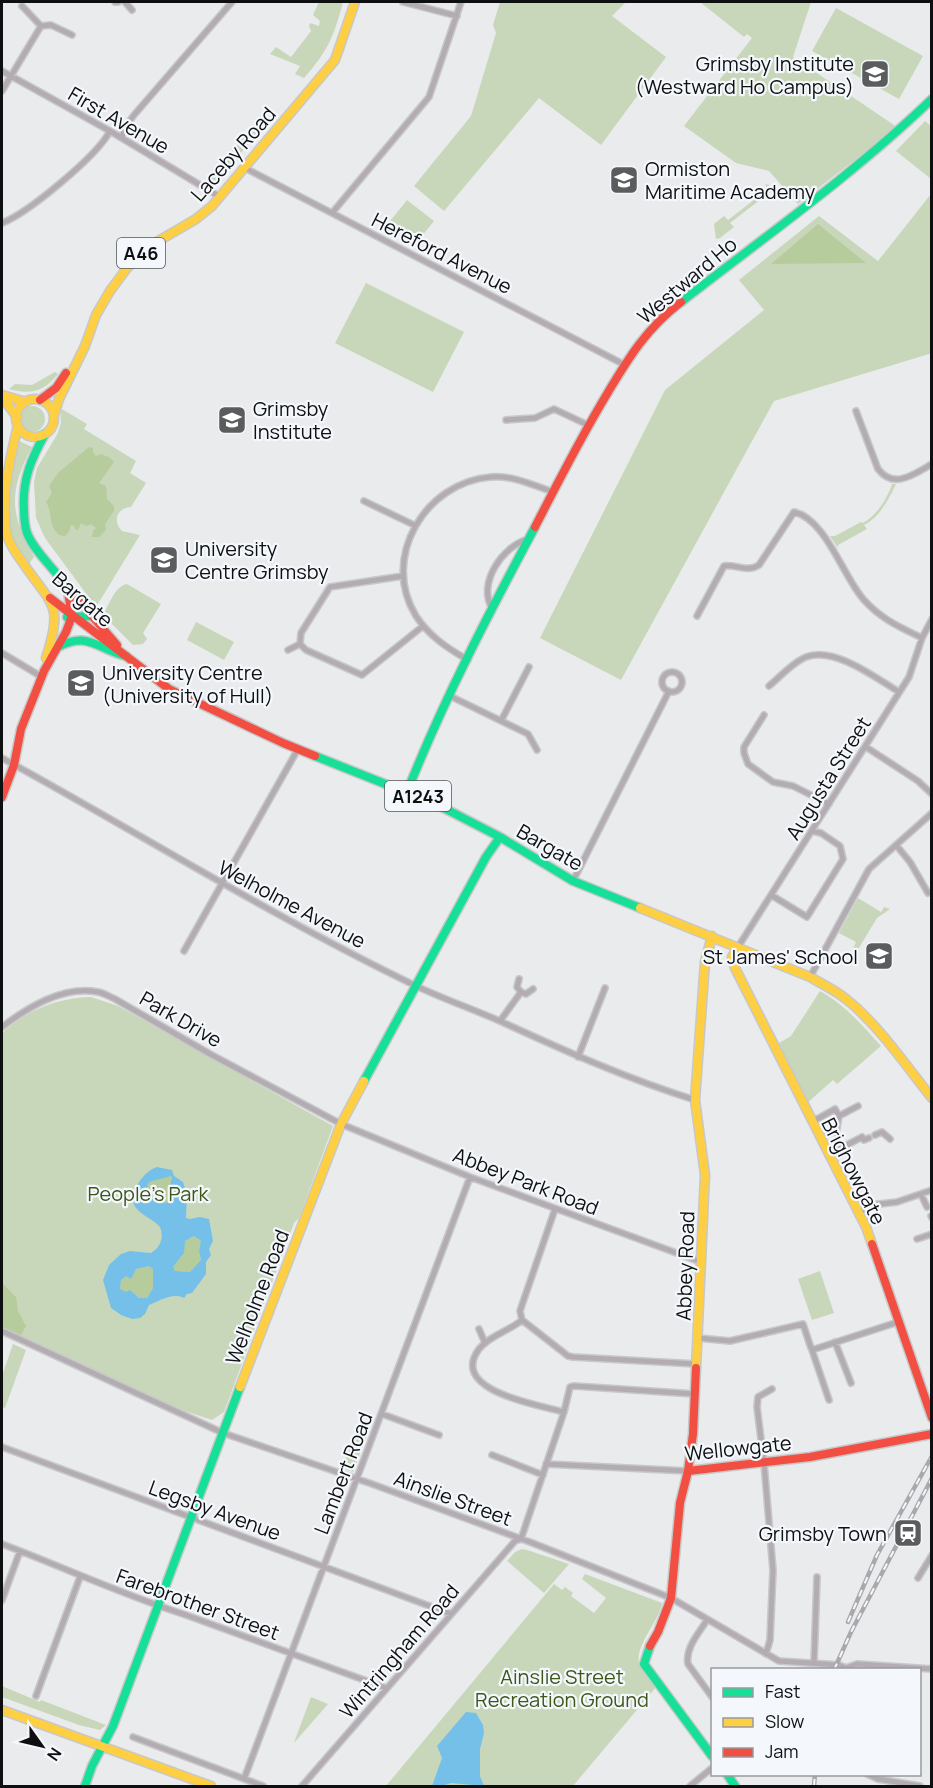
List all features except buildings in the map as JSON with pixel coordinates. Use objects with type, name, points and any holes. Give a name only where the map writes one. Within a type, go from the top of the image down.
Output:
[{"type":"main road","name":"Laceby Road","points":[[40,400],[56,388],[64,378],[78,346],[110,291],[140,255],[196,219],[220,197],[335,60],[355,2]]},
{"type":"main road","name":"Westward Ho","points":[[407,792],[422,754],[492,608],[588,425],[635,347],[666,313],[818,196],[904,126],[932,99]]},
{"type":"main road","name":"Laceby Road","points":[[54,415],[59,399],[85,346],[87,334]]},
{"type":"main road","points":[[2,396],[26,402],[40,400],[51,407],[54,415]]},
{"type":"main road","points":[[2,396],[21,430],[29,436],[36,437],[45,434]]},
{"type":"main road","points":[[17,421],[20,408],[26,402]]},
{"type":"main road","name":"A46","points":[[45,434],[52,427],[54,415]]},
{"type":"main road","name":"Bargate","points":[[17,421],[4,497],[6,544],[50,598],[169,688],[243,726],[438,805],[500,837],[573,881],[810,977],[848,1000],[891,1047],[932,1098]]},
{"type":"main road","name":"Bargate","points":[[45,434],[26,473],[23,503],[27,533],[43,558],[126,656]]},
{"type":"main road","points":[[28,570],[43,558]]},
{"type":"main road","points":[[2,797],[14,765],[21,729],[43,674],[72,616],[67,586]]},
{"type":"main road","points":[[50,598],[55,610],[55,630]]},
{"type":"main road","points":[[43,674],[45,659],[55,630],[62,620],[72,616],[92,616]]},
{"type":"main road","points":[[58,647],[69,640],[81,638],[116,654],[126,656]]},
{"type":"main road","name":"Welholme Road","points":[[86,1786],[101,1747],[113,1726],[341,1124],[486,857],[500,837]]},
{"type":"main road","name":"Abbey Road","points":[[711,1755],[644,1664],[648,1656],[646,1651],[658,1632],[671,1598],[680,1503],[688,1471],[693,1434],[705,1176],[695,1101],[705,962],[712,936]]},
{"type":"main road","name":"Brighowgate","points":[[738,947],[732,957],[735,968],[866,1227],[932,1418]]},
{"type":"main road","name":"Wellowgate","points":[[688,1471],[816,1456],[932,1434]]},
{"type":"main road","points":[[2,1710],[211,1786]]},
{"type":"street","points":[[125,2],[132,10]]},
{"type":"street","points":[[122,138],[124,129],[134,115],[232,2]]},
{"type":"street","points":[[403,2],[457,16]]},
{"type":"street","points":[[332,213],[429,97],[461,2]]},
{"type":"street","points":[[22,6],[41,26]]},
{"type":"street","points":[[41,26],[51,25],[72,35]]},
{"type":"street","points":[[2,91],[41,26]]},
{"type":"street","name":"First Avenue","points":[[2,71],[110,131],[220,197]]},
{"type":"street","points":[[2,223],[18,215],[46,194],[101,145],[110,131]]},
{"type":"street","name":"Hereford Avenue","points":[[245,168],[625,365]]},
{"type":"street","points":[[506,420],[535,418],[554,409],[588,425]]},
{"type":"street","points":[[856,411],[882,474],[897,480],[905,479],[932,464]]},
{"type":"street","points":[[468,660],[444,646],[423,626],[410,604],[403,576],[406,551],[414,525],[440,495],[474,479],[511,478],[553,492]]},
{"type":"street","points":[[364,501],[414,525]]},
{"type":"street","points":[[697,616],[724,566],[749,569],[759,565],[794,512],[800,513],[818,528],[851,583],[870,606],[885,620],[922,638]]},
{"type":"street","name":"Westward Ho","points":[[492,608],[487,594],[494,568],[512,547],[528,539]]},
{"type":"street","points":[[300,644],[302,633],[330,586],[403,576]]},
{"type":"street","name":"Augusta Street","points":[[738,947],[914,668],[922,638],[932,619]]},
{"type":"street","points":[[300,644],[306,650],[362,675],[423,626]]},
{"type":"street","points":[[288,650],[300,644]]},
{"type":"street","points":[[2,654],[43,674]]},
{"type":"street","points":[[769,686],[808,656],[821,656],[848,661],[899,692]]},
{"type":"street","points":[[501,721],[529,667]]},
{"type":"street","points":[[573,881],[669,692]]},
{"type":"street","points":[[450,696],[528,734],[537,750]]},
{"type":"street","points":[[764,715],[744,747],[748,764],[773,782],[793,786],[829,804]]},
{"type":"street","points":[[866,747],[918,781],[932,794]]},
{"type":"street","points":[[184,951],[298,749]]},
{"type":"street","name":"Welholme Avenue","points":[[2,758],[222,884],[415,986],[500,1021],[578,1058],[695,1101]]},
{"type":"street","points":[[810,977],[869,869],[932,813]]},
{"type":"street","points":[[771,895],[807,917],[843,859],[840,846],[821,833],[812,831]]},
{"type":"street","points":[[896,845],[910,862],[928,893]]},
{"type":"street","points":[[519,979],[517,987],[521,992],[526,994],[533,989]]},
{"type":"street","points":[[578,1058],[605,988]]},
{"type":"street","name":"Park Drive","points":[[2,1028],[22,1012],[51,998],[82,991],[99,992],[116,999],[210,1054],[341,1124]]},
{"type":"street","points":[[500,1021],[521,992]]},
{"type":"street","points":[[839,1116],[858,1106]]},
{"type":"street","points":[[812,1122],[835,1109],[839,1116],[836,1133]]},
{"type":"street","name":"Abbey Park Road","points":[[341,1124],[470,1177],[702,1262]]},
{"type":"street","points":[[828,1155],[862,1137],[864,1140],[882,1132],[890,1139]]},
{"type":"street","name":"Lambert Road","points":[[244,1779],[470,1177]]},
{"type":"street","points":[[858,1213],[871,1205],[897,1202],[932,1190]]},
{"type":"street","points":[[921,1194],[927,1207]]},
{"type":"street","points":[[555,1209],[520,1311],[522,1320],[568,1356],[696,1364]]},
{"type":"street","points":[[917,1239],[932,1234]]},
{"type":"street","points":[[522,1320],[485,1343],[478,1350],[473,1363],[474,1372],[482,1384],[506,1396],[564,1412]]},
{"type":"street","points":[[829,1400],[812,1350],[898,1322]]},
{"type":"street","points":[[698,1338],[730,1341],[803,1324],[811,1348]]},
{"type":"street","points":[[479,1329],[485,1343]]},
{"type":"street","points":[[2,1331],[223,1432]]},
{"type":"street","points":[[835,1342],[850,1383]]},
{"type":"street","points":[[521,1539],[564,1412],[568,1391],[574,1386],[695,1395]]},
{"type":"street","points":[[766,1654],[770,1640],[773,1570],[757,1407],[758,1397],[772,1389]]},
{"type":"street","points":[[382,1413],[438,1435]]},
{"type":"street","name":"Ainslie Street","points":[[223,1432],[521,1539],[671,1598],[778,1661],[839,1665],[844,1668]]},
{"type":"street","name":"Legsby Avenue","points":[[2,1448],[451,1614]]},
{"type":"street","points":[[492,1455],[543,1475]]},
{"type":"street","name":"Wellowgate","points":[[546,1464],[688,1471]]},
{"type":"street","name":"Wintringham Road","points":[[302,1786],[451,1614],[515,1542],[521,1539]]},
{"type":"street","name":"Farebrother Street","points":[[2,1544],[167,1610],[386,1688]]},
{"type":"street","points":[[2,1600],[20,1551]]},
{"type":"street","points":[[918,1578],[932,1555]]},
{"type":"street","points":[[36,1696],[80,1577]]},
{"type":"street","points":[[814,1664],[817,1577]]},
{"type":"street","points":[[707,1620],[688,1651],[687,1658],[688,1664],[711,1696]]},
{"type":"street","name":"Ainslie Street","points":[[848,1668],[857,1664],[905,1668]]},
{"type":"street","points":[[133,1737],[263,1786]]},
{"type":"street","points":[[690,1786],[711,1769]]},
{"type":"street","points":[[871,1776],[920,1786]]},
{"type":"green space","points":[[319,2],[343,2],[329,43],[304,78],[295,74],[300,66],[270,54],[276,47],[291,57],[311,31],[310,23],[319,26],[320,21],[313,15]]},
{"type":"green space","points":[[500,2],[626,2],[612,16],[666,57],[601,145],[539,98],[444,211],[414,186],[471,116],[496,33],[493,25]]},
{"type":"green space","points":[[700,2],[811,2],[793,57],[897,127],[798,204],[769,171],[736,163],[684,126],[752,38],[747,34],[744,37]]},
{"type":"green space","points":[[836,8],[923,56],[899,99],[812,51]]},
{"type":"green space","points":[[264,113],[267,122],[219,179],[214,183],[207,181]]},
{"type":"green space","points":[[925,121],[931,126],[931,179],[896,151]]},
{"type":"green space","points":[[765,184],[769,185],[775,194],[770,192],[730,223],[734,227],[716,239],[714,224],[724,216],[728,220],[768,189]]},
{"type":"green space","points":[[931,194],[931,355],[774,401],[621,680],[540,638],[665,390],[764,310],[739,280],[819,216],[878,261]]},
{"type":"green space","points":[[407,200],[434,221],[414,246],[387,225]]},
{"type":"green space","points":[[818,224],[866,263],[771,264]]},
{"type":"green space","points":[[366,283],[464,332],[433,392],[335,343]]},
{"type":"green space","points":[[55,372],[58,374],[42,388],[30,392],[9,389],[15,384],[32,385]]},
{"type":"green space","points":[[32,406],[41,410],[45,419],[41,428],[32,432],[23,428],[19,419],[23,410]]},
{"type":"green space","points":[[60,408],[87,424],[84,429],[136,461],[130,473],[146,483],[131,507],[119,512],[117,523],[122,531],[140,535],[96,607],[45,538],[36,518],[34,482],[37,468],[58,433],[61,422]]},
{"type":"green space","points":[[17,440],[32,447],[19,477],[15,503],[20,528],[34,557],[28,565],[16,548],[6,519]]},
{"type":"green space","points":[[89,447],[93,448],[96,456],[100,454],[109,457],[114,462],[99,483],[106,486],[107,499],[114,506],[114,511],[105,524],[106,530],[99,537],[92,537],[96,528],[91,524],[87,526],[81,523],[78,530],[74,525],[70,526],[65,536],[59,535],[53,528],[46,502],[52,493],[49,486],[58,473]]},
{"type":"green space","points":[[892,484],[896,484],[883,508],[864,525],[867,529],[838,545],[838,548],[830,536],[835,536],[868,520],[881,506]]},
{"type":"green space","points":[[127,584],[161,604],[143,633],[147,639],[143,644],[133,645],[103,615],[119,588]]},
{"type":"green space","points":[[196,622],[234,642],[224,660],[187,640]]},
{"type":"green space","points":[[858,898],[881,912],[884,907],[890,909],[877,918],[857,951],[853,949],[856,942],[839,933]]},
{"type":"green space","points":[[820,991],[845,1009],[881,1046],[837,1084],[833,1080],[806,1104],[779,1043],[791,1036]]},
{"type":"green space","name":"People's Park","points":[[91,997],[118,1006],[333,1126],[299,1218],[294,1223],[224,1412],[212,1420],[176,1408],[2,1329],[2,1033],[22,1018],[43,1007],[66,1000]]},
{"type":"green space","points":[[171,1175],[175,1192],[169,1202],[163,1203],[147,1193],[148,1182]]},
{"type":"green space","points":[[194,1236],[201,1241],[199,1251],[201,1260],[190,1272],[175,1271],[173,1267],[182,1256],[185,1241]]},
{"type":"green space","points":[[149,1266],[153,1269],[153,1288],[147,1298],[139,1298],[132,1292],[123,1292],[120,1289],[121,1280],[126,1276],[130,1278],[136,1269]]},
{"type":"green space","points":[[820,1271],[834,1313],[812,1320],[798,1279]]},
{"type":"green space","points":[[2,1283],[16,1297],[18,1311],[26,1326],[20,1337],[2,1329]]},
{"type":"green space","points":[[13,1344],[26,1350],[5,1408],[2,1407],[2,1376]]},
{"type":"green space","points":[[359,1422],[370,1426],[353,1472],[342,1468]]},
{"type":"green space","points":[[522,1549],[569,1564],[544,1593],[507,1561],[515,1552]]},
{"type":"green space","name":"Ainslie Street Recreation Ground","points":[[585,1574],[662,1603],[639,1653],[641,1668],[657,1686],[573,1786],[386,1786],[554,1584],[562,1590],[565,1587],[573,1593],[571,1596],[594,1613],[606,1598],[582,1579]]},
{"type":"green space","points":[[2,1686],[106,1725],[100,1730],[79,1725],[2,1697]]},
{"type":"green space","points":[[311,1697],[328,1704],[294,1743],[295,1740]]},
{"type":"water","points":[[157,1167],[172,1170],[174,1176],[183,1182],[187,1194],[186,1218],[209,1219],[213,1241],[209,1249],[211,1255],[206,1262],[206,1274],[192,1293],[187,1294],[184,1298],[175,1296],[162,1299],[149,1305],[145,1314],[140,1318],[132,1319],[111,1308],[103,1280],[109,1265],[121,1254],[130,1251],[151,1253],[161,1242],[160,1227],[137,1209],[133,1198],[137,1185],[152,1169]],"holes":[[[171,1176],[170,1186],[175,1193],[169,1202],[163,1203],[147,1193],[149,1182]],[[194,1236],[201,1241],[199,1251],[201,1260],[190,1272],[175,1271],[173,1267],[184,1253],[185,1241]],[[149,1266],[153,1269],[153,1288],[147,1298],[139,1298],[130,1290],[126,1292],[120,1289],[121,1280],[126,1276],[131,1279],[136,1269]]]},
{"type":"water","points":[[466,1712],[476,1713],[483,1725],[480,1776],[484,1786],[451,1783],[432,1786],[442,1758],[437,1746]]},
{"type":"railway","points":[[848,1622],[877,1555],[932,1456]]},
{"type":"railway","points":[[835,1668],[851,1632],[932,1478]]},
{"type":"railway","points":[[814,1786],[815,1776]]},
{"type":"traffic: fast","points":[[681,302],[872,153],[932,99]]},
{"type":"traffic: fast","points":[[45,434],[26,479],[25,522],[33,545],[61,579]]},
{"type":"traffic: fast","points":[[407,792],[451,691],[535,527]]},
{"type":"traffic: fast","points":[[67,617],[92,616]]},
{"type":"traffic: fast","points":[[58,647],[85,641],[126,656]]},
{"type":"traffic: fast","points":[[315,756],[438,805],[500,837],[573,881],[640,908]]},
{"type":"traffic: fast","points":[[364,1081],[486,857],[500,837]]},
{"type":"traffic: fast","points":[[85,1786],[92,1766],[113,1726],[240,1387]]},
{"type":"traffic: fast","points":[[650,1646],[644,1664],[711,1755]]},
{"type":"traffic: fast","points":[[728,1776],[735,1786]]},
{"type":"traffic: slow","points":[[54,415],[59,399],[85,346],[96,315],[110,291],[127,268],[148,247],[196,219],[212,206],[335,60],[355,2]]},
{"type":"traffic: slow","points":[[2,395],[26,402]]},
{"type":"traffic: slow","points":[[2,397],[17,417]]},
{"type":"traffic: slow","points":[[35,399],[48,405],[54,418],[48,431],[35,437],[22,431],[16,418],[22,405],[35,399]]},
{"type":"traffic: slow","points":[[18,425],[5,494],[5,522],[7,535],[18,557],[48,597],[52,606],[54,626],[46,658]]},
{"type":"traffic: slow","points":[[640,908],[810,977],[837,993],[858,1009],[880,1033],[932,1098]]},
{"type":"traffic: slow","points":[[696,1368],[705,1175],[695,1100],[705,962],[712,936]]},
{"type":"traffic: slow","points":[[738,947],[732,957],[735,968],[866,1227],[872,1244]]},
{"type":"traffic: slow","points":[[240,1387],[341,1124],[364,1081]]},
{"type":"traffic: slow","points":[[2,1710],[211,1786]]},
{"type":"traffic: jam","points":[[535,527],[597,410],[623,368],[648,333],[681,302]]},
{"type":"traffic: jam","points":[[40,400],[56,388],[66,373]]},
{"type":"traffic: jam","points":[[2,797],[14,765],[21,729],[44,671],[66,632],[72,616],[67,586],[61,579]]},
{"type":"traffic: jam","points":[[67,587],[117,645]]},
{"type":"traffic: jam","points":[[50,598],[169,689],[315,756]]},
{"type":"traffic: jam","points":[[872,1244],[932,1418]]},
{"type":"traffic: jam","points":[[650,1646],[671,1598],[680,1503],[688,1471],[693,1434],[696,1368]]},
{"type":"traffic: jam","points":[[688,1471],[810,1457],[932,1434]]},
{"type":"place","name":"Grimsby Institute (Westward Ho Campus)","points":[[875,74]]},
{"type":"place","name":"Ormiston Maritime Academy","points":[[624,180]]},
{"type":"place","name":"Grimsby Institute","points":[[232,420]]},
{"type":"place","name":"University Centre Grimsby","points":[[164,560]]},
{"type":"place","name":"University Centre (University of Hull)","points":[[81,683]]},
{"type":"place","name":"St James' School","points":[[879,956]]},
{"type":"place","name":"Grimsby Town","points":[[908,1533]]}]
